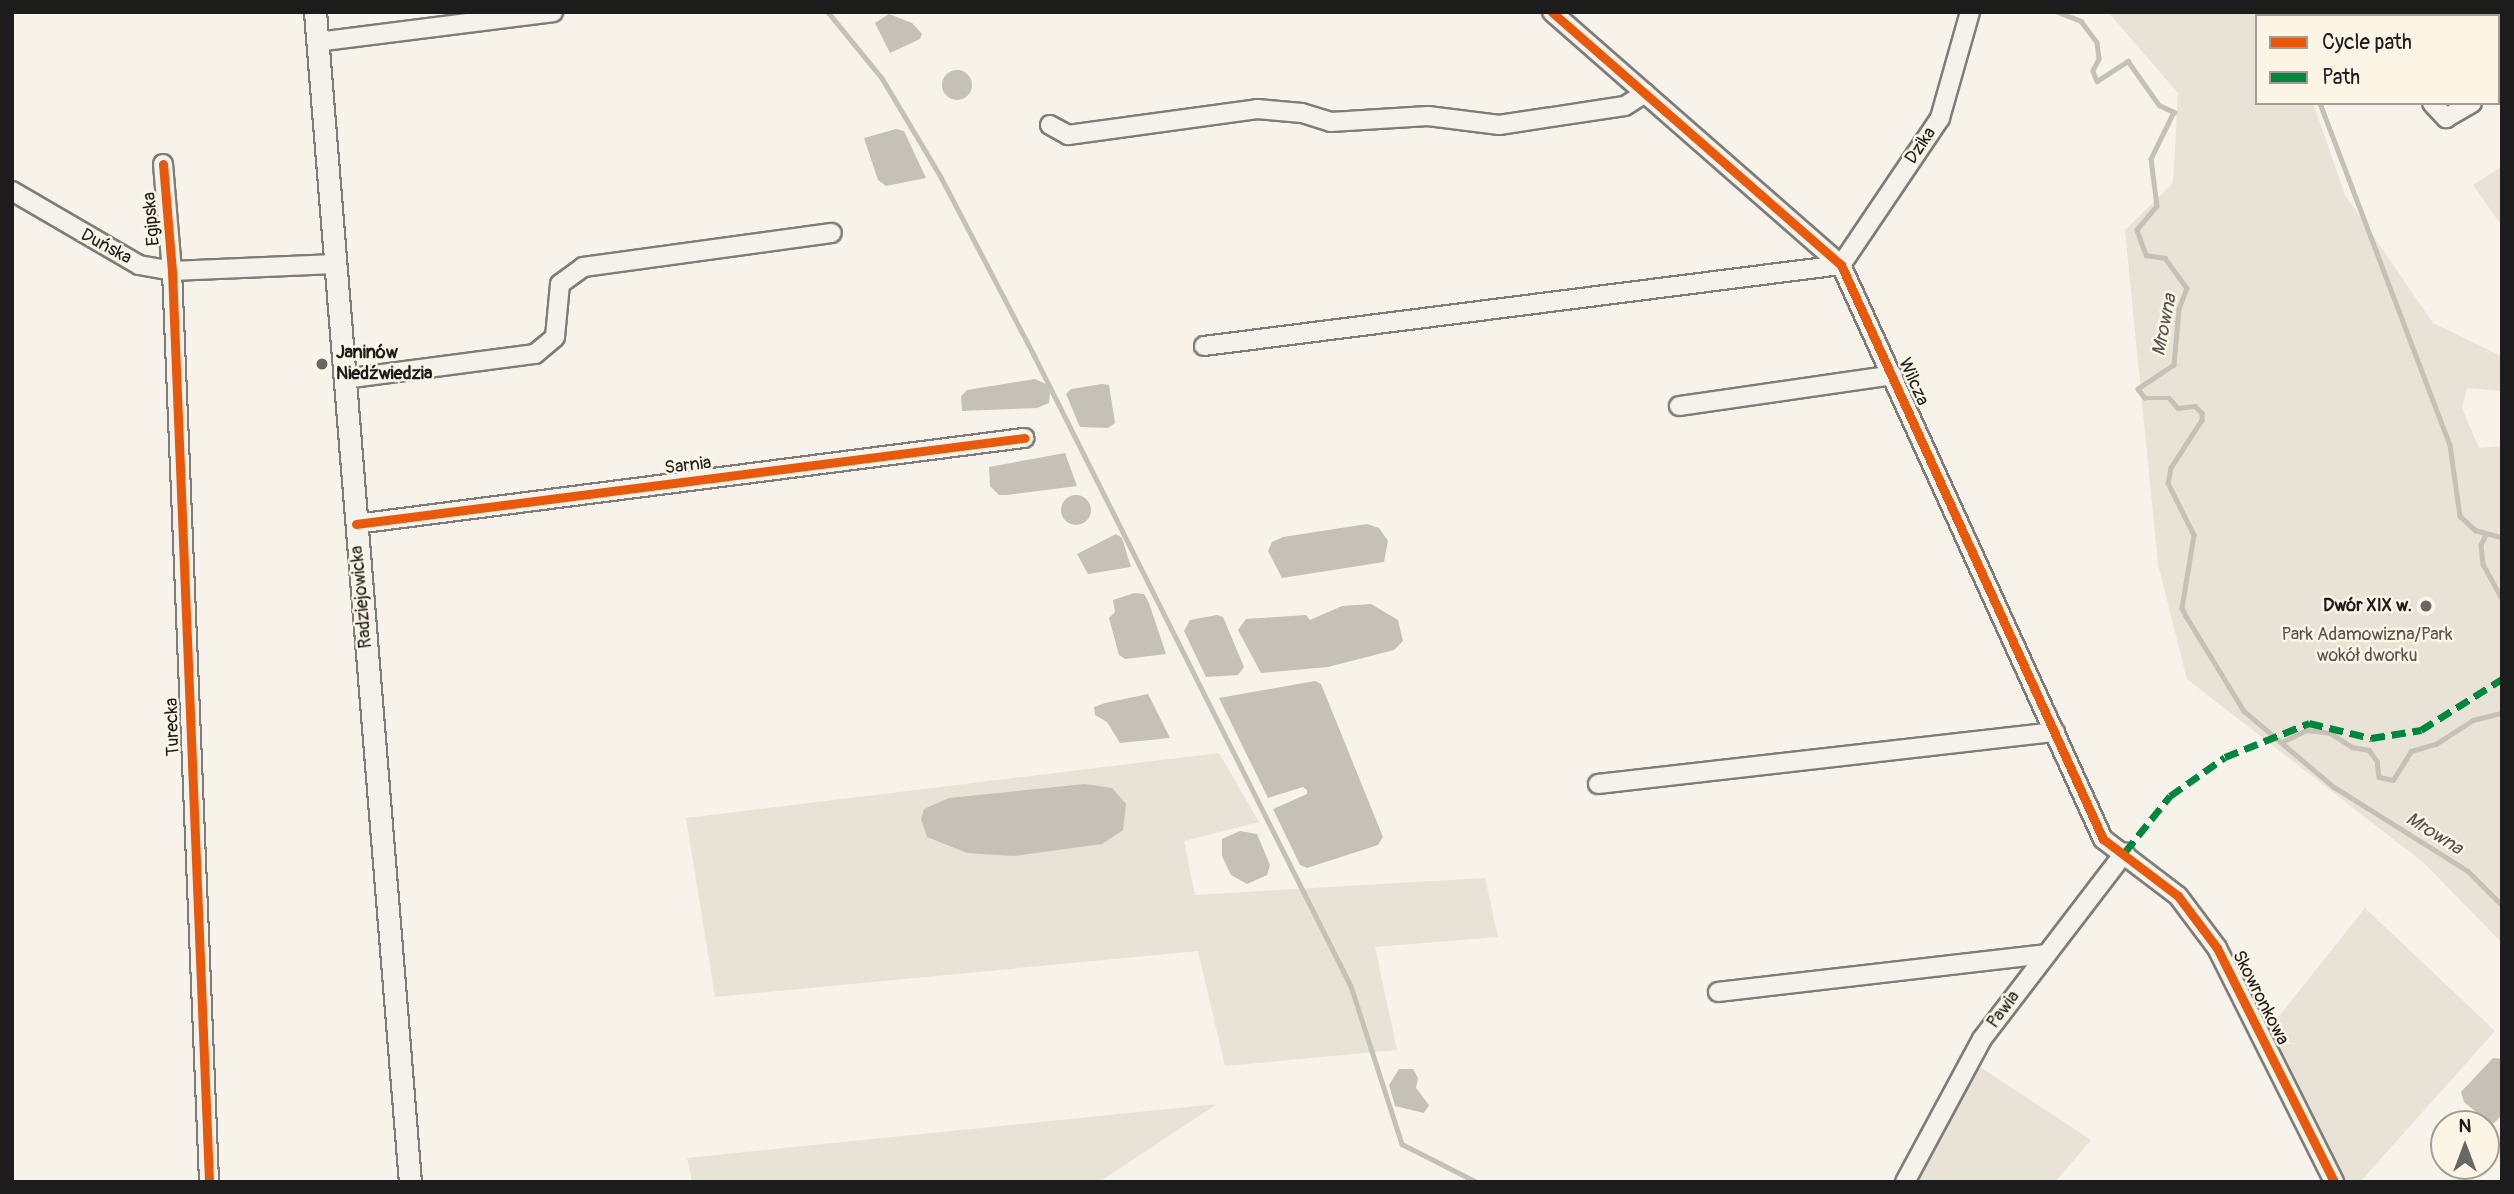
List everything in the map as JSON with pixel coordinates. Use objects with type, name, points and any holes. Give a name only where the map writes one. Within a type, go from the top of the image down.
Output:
[{"type":"main road","name":"Radziejowicka","points":[[315,12],[410,1182]]},
{"type":"street","points":[[317,42],[553,12]]},
{"type":"street","name":"Wilcza","points":[[1552,12],[1841,265],[1894,375],[2103,839],[2125,852]]},
{"type":"street","name":"Dzika","points":[[1841,265],[1940,118],[1970,12]]},
{"type":"street","points":[[1050,125],[1068,135],[1257,109],[1302,113],[1331,122],[1428,116],[1499,125],[1625,106],[1645,93]]},
{"type":"street","points":[[2434,105],[2446,118],[2469,105]]},
{"type":"street","name":"Egipska","points":[[163,164],[172,271]]},
{"type":"street","name":"Duńska","points":[[12,191],[139,265],[172,271],[335,264]]},
{"type":"street","points":[[344,379],[535,354],[555,337],[560,284],[583,267],[832,233]]},
{"type":"street","points":[[1204,346],[1841,265]]},
{"type":"street","name":"Turecka","points":[[172,271],[209,1182]]},
{"type":"street","points":[[1679,406],[1894,375]]},
{"type":"street","name":"Sarnia","points":[[356,524],[1024,438]]},
{"type":"street","points":[[1598,784],[2054,732]]},
{"type":"street","name":"Pawia","points":[[1905,1182],[1982,1039],[2125,852]]},
{"type":"street","name":"Skowronkowa","points":[[2125,852],[2178,897],[2217,948],[2334,1182]]},
{"type":"street","points":[[1718,992],[2045,954]]},
{"type":"green space","name":"Park Adamowizna/Park wokół dworku","points":[[2108,12],[2282,12],[2255,14],[2255,105],[2314,105],[2345,195],[2433,323],[2501,356],[2502,391],[2467,388],[2462,408],[2479,448],[2502,446],[2502,943],[2424,863],[2187,679],[2158,564],[2125,230],[2173,183],[2178,93]]},
{"type":"green space","points":[[2502,166],[2502,226],[2473,185]]},
{"type":"green space","points":[[1219,753],[1259,822],[1184,841],[1195,895],[1485,878],[1498,937],[1375,947],[1397,1050],[1225,1066],[1198,951],[715,997],[686,818]]},
{"type":"green space","points":[[2365,908],[2495,1031],[2360,1182],[2329,1182],[2263,1036]]},
{"type":"green space","points":[[1977,1065],[2091,1140],[2055,1182],[1911,1182]]},
{"type":"green space","points":[[1217,1104],[1099,1182],[692,1182],[687,1158]]},
{"type":"shaded area","points":[[889,14],[912,23],[922,34],[920,39],[890,53],[875,23]]},
{"type":"shaded area","points":[[957,70],[968,74],[972,85],[968,96],[957,100],[946,96],[942,85],[946,74]]},
{"type":"shaded area","points":[[896,129],[904,131],[926,178],[886,186],[878,180],[864,138]]},
{"type":"shaded area","points":[[1035,379],[1046,384],[1050,393],[1049,403],[1037,408],[962,411],[961,396],[967,390]]},
{"type":"shaded area","points":[[1109,385],[1115,423],[1108,428],[1080,427],[1066,394],[1071,389]]},
{"type":"shaded area","points":[[1065,453],[1077,486],[999,495],[990,486],[989,467]]},
{"type":"shaded area","points":[[1076,495],[1087,499],[1091,510],[1087,521],[1076,525],[1065,521],[1061,510],[1065,499]]},
{"type":"shaded area","points":[[1367,524],[1379,528],[1388,541],[1384,562],[1282,578],[1268,551],[1272,542],[1283,537]]},
{"type":"shaded area","points":[[1116,534],[1122,538],[1131,567],[1088,574],[1077,554]]},
{"type":"shaded area","points":[[1134,593],[1144,594],[1149,603],[1166,654],[1125,659],[1119,655],[1109,618],[1115,612],[1113,600]]},
{"type":"shaded area","points":[[1371,604],[1398,620],[1403,641],[1394,650],[1328,667],[1261,673],[1238,630],[1246,619],[1306,615],[1310,620],[1342,606]]},
{"type":"shaded area","points":[[1217,615],[1223,617],[1244,667],[1238,675],[1206,677],[1184,631],[1190,620]]},
{"type":"shaded area","points":[[1315,681],[1321,684],[1383,837],[1378,845],[1307,868],[1300,865],[1273,809],[1307,794],[1307,790],[1303,787],[1268,798],[1219,698]]},
{"type":"shaded area","points":[[1148,694],[1170,738],[1120,743],[1107,722],[1095,715],[1094,707]]},
{"type":"shaded area","points":[[1085,784],[1112,788],[1126,804],[1123,830],[1102,844],[1014,856],[967,853],[927,837],[921,819],[924,809],[949,798]]},
{"type":"shaded area","points":[[1240,831],[1257,834],[1270,865],[1267,875],[1247,884],[1231,875],[1222,856],[1222,839]]},
{"type":"shaded area","points":[[2493,1058],[2502,1059],[2500,1117],[2500,1110],[2474,1110],[2464,1102],[2461,1092]]},
{"type":"shaded area","points":[[1399,1069],[1413,1069],[1418,1078],[1416,1088],[1429,1105],[1424,1113],[1395,1106],[1389,1085]]},
{"type":"waterway","points":[[828,12],[882,78],[941,177],[1034,355],[1351,986],[1402,1144],[1477,1182]]},
{"type":"waterway","name":"Mrowna","points":[[2058,12],[2081,21],[2097,42],[2099,59],[2093,71],[2097,81],[2128,61],[2159,105],[2174,112],[2151,159],[2157,206],[2137,230],[2146,255],[2165,258],[2187,288],[2179,309],[2174,365],[2138,389],[2145,398],[2169,398],[2178,408],[2195,406],[2202,413],[2202,420],[2171,468],[2168,483],[2194,535],[2182,608],[2244,711],[2334,787],[2468,871],[2502,905]]},
{"type":"waterway","name":"Mrowna","points":[[2321,105],[2450,445],[2460,516],[2475,530],[2502,537]]},
{"type":"waterway","name":"Mrowna","points":[[2486,535],[2481,545],[2483,564],[2502,598]]},
{"type":"waterway","name":"Mrowna","points":[[2282,742],[2307,730],[2330,733],[2352,747],[2369,750],[2377,761],[2379,777],[2393,780],[2411,751],[2436,744],[2473,720],[2502,713]]},
{"type":"marked path","points":[[2125,852],[2170,796],[2225,757],[2309,723],[2371,738],[2421,730],[2502,679]]},
{"type":"cycle path","points":[[1552,12],[1841,265],[2103,839],[2178,896],[2217,948],[2334,1182]]},
{"type":"cycle path","points":[[163,164],[172,271],[209,1182]]},
{"type":"cycle path","points":[[356,524],[1024,438]]},
{"type":"place","name":"Janinów Niedźwiedzia","points":[[322,364]]},
{"type":"place","name":"Dwór XIX w.","points":[[2426,606]]}]
